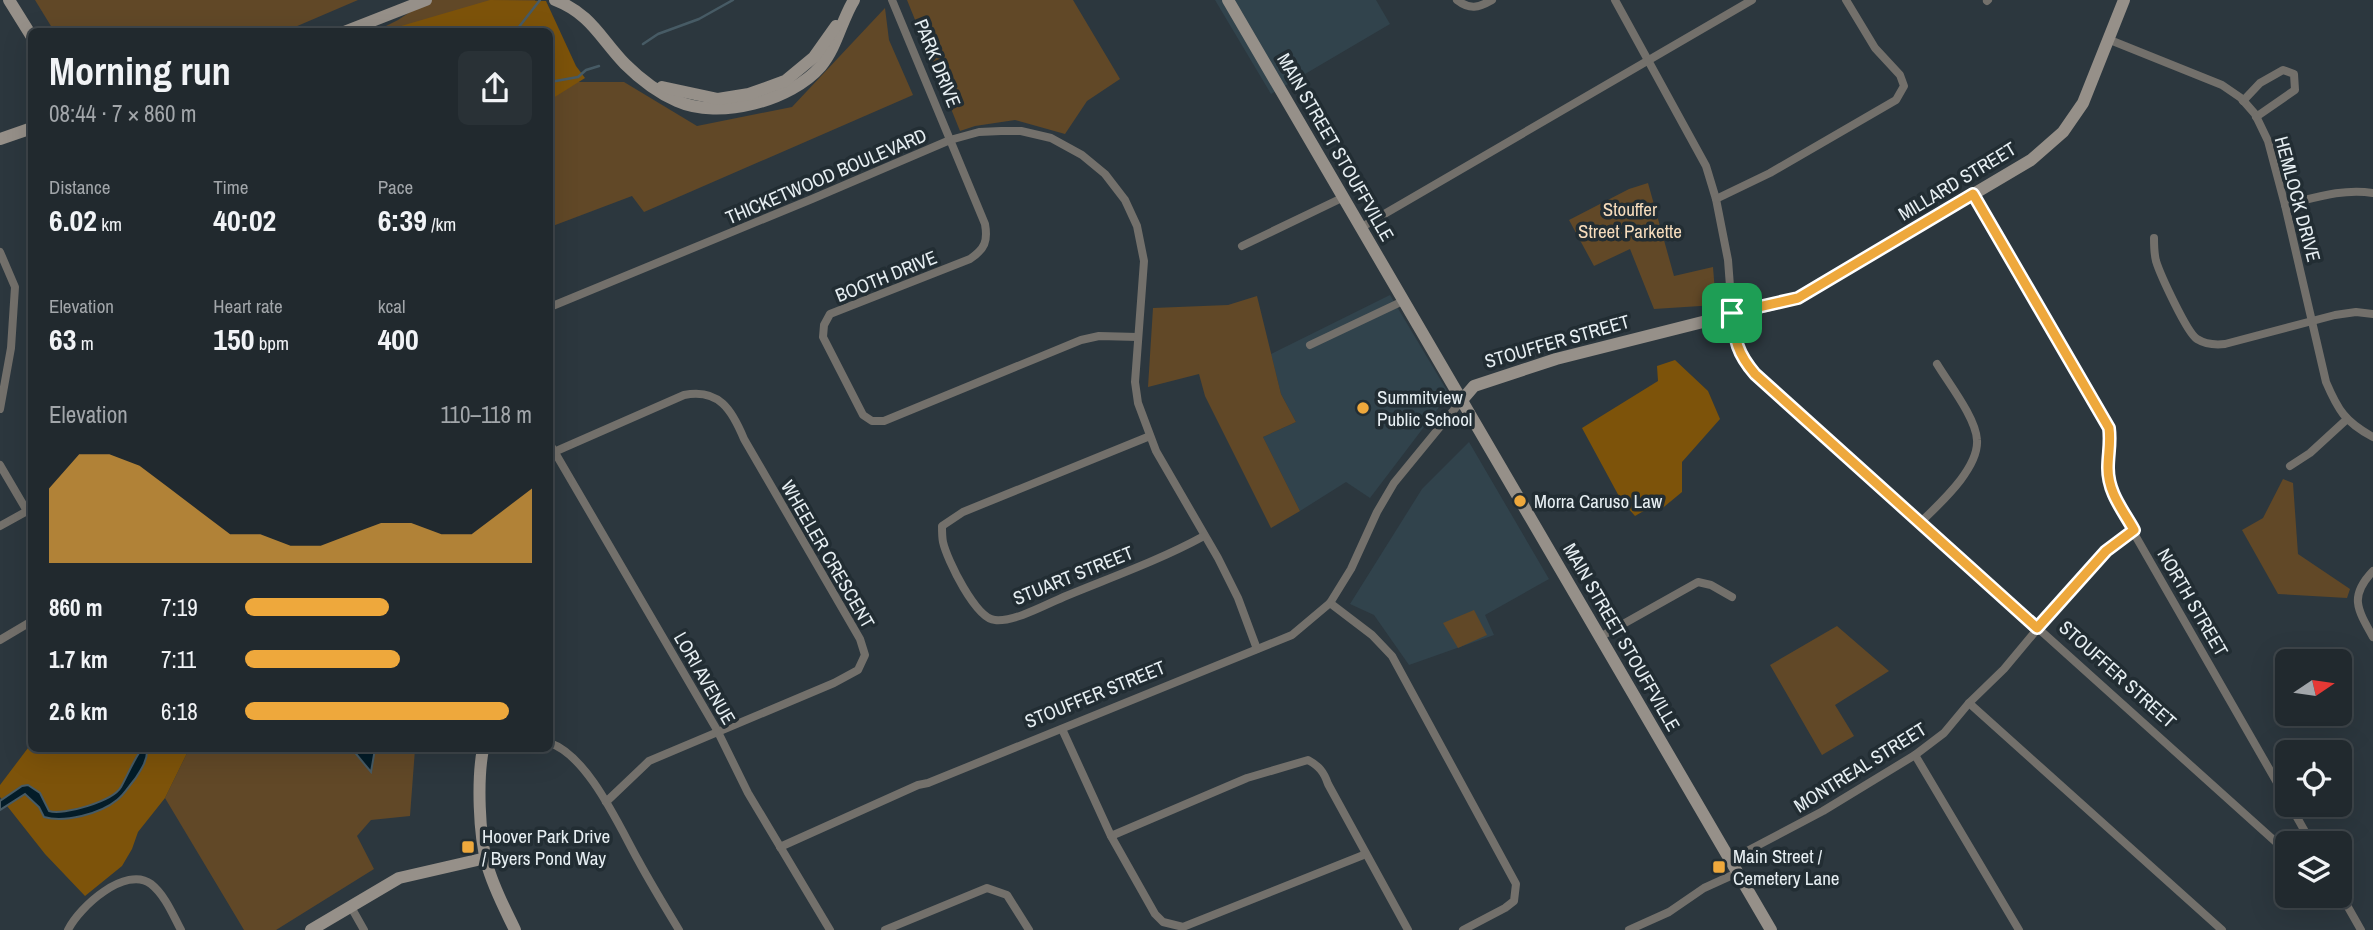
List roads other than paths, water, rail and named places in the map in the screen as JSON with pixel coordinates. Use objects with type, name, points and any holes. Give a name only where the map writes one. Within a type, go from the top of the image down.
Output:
[{"type":"street","points":[[9,0],[28,31]]},
{"type":"street","points":[[354,28],[426,0]]},
{"type":"street","points":[[561,2],[584,16],[626,64],[648,83],[678,102],[716,109],[761,103],[790,89],[820,67],[843,28],[854,0]]},
{"type":"street","name":"PARK DRIVE","points":[[892,0],[950,140]]},
{"type":"street","name":"MAIN STREET STOUFFVILLE","points":[[1228,0],[1771,930]]},
{"type":"street","points":[[1457,0],[1471,8],[1479,8],[1492,0]]},
{"type":"street","points":[[1615,0],[1698,148],[1716,199],[1728,260],[1732,313]]},
{"type":"street","points":[[1362,227],[1752,0]]},
{"type":"street","points":[[1716,199],[1770,173],[1896,100],[1903,86],[1900,75],[1875,48],[1846,0]]},
{"type":"street","name":"MILLARD STREET","points":[[1732,313],[1798,298],[2031,160],[2063,132],[2083,103],[2124,0]]},
{"type":"street","name":"HEMLOCK DRIVE","points":[[2110,40],[2222,85],[2243,101],[2256,117],[2267,141],[2285,205],[2326,382],[2336,406],[2346,420],[2373,437]]},
{"type":"street","points":[[2243,101],[2260,83],[2283,70],[2294,74],[2295,90],[2256,117]]},
{"type":"street","points":[[0,139],[28,129]]},
{"type":"street","name":"THICKETWOOD BOULEVARD","points":[[553,306],[950,140],[979,132],[1021,131],[1051,138],[1082,155],[1105,174],[1125,200],[1142,247],[1144,281],[1135,382],[1138,403],[1165,470],[1238,598],[1257,649]]},
{"type":"street","name":"BOOTH DRIVE","points":[[950,140],[985,223],[987,241],[970,259],[831,314],[824,325],[823,337],[863,415],[872,421],[884,421],[1081,340],[1100,336],[1138,337]]},
{"type":"street","points":[[2285,205],[2338,192],[2373,193]]},
{"type":"street","name":"NORTH STREET","points":[[1973,194],[2109,428],[2111,447],[2108,468],[2111,491],[2275,779]]},
{"type":"street","points":[[1242,246],[1344,197]]},
{"type":"street","points":[[2154,238],[2155,257],[2160,271],[2189,330],[2197,340],[2214,345],[2224,344],[2313,323],[2335,315],[2356,312],[2373,314]]},
{"type":"street","points":[[0,252],[15,287],[12,337],[0,410]]},
{"type":"street","points":[[1310,345],[1403,301]]},
{"type":"street","name":"STOUFFER STREET","points":[[780,846],[918,785],[1292,635],[1330,603],[1394,483],[1474,386],[1556,359],[1732,313],[1738,351],[1755,374],[2275,841]]},
{"type":"street","points":[[1920,523],[1964,475],[1974,458],[1978,441],[1973,425],[1937,365]]},
{"type":"street","name":"WHEELER CRESCENT","points":[[553,448],[684,395],[698,392],[714,396],[723,403],[737,424],[860,639],[865,655],[858,670],[834,682],[649,761],[606,802]]},
{"type":"street","points":[[2290,466],[2310,453],[2346,420]]},
{"type":"street","name":"STUART STREET","points":[[1150,436],[963,512],[942,526],[945,549],[973,604],[986,618],[997,621],[1025,613],[1204,536]]},
{"type":"street","name":"LORI AVENUE","points":[[553,450],[718,730],[748,793],[830,930]]},
{"type":"street","points":[[0,465],[28,507]]},
{"type":"street","points":[[0,526],[28,510]]},
{"type":"street","name":"MONTREAL STREET","points":[[1730,860],[1822,811],[1915,755],[1954,724],[1969,703],[2004,669],[2106,551],[2134,530]]},
{"type":"street","points":[[2373,571],[2360,585],[2357,607],[2373,637]]},
{"type":"street","points":[[1600,637],[1698,582],[1711,585],[1732,597]]},
{"type":"street","points":[[1330,603],[1372,635],[1392,656],[1516,884],[1514,901],[1463,930]]},
{"type":"street","points":[[0,640],[28,623]]},
{"type":"street","points":[[1969,703],[2222,930]]},
{"type":"street","points":[[1062,729],[1111,836],[1155,914],[1172,926],[1183,927],[1194,923],[1366,853]]},
{"type":"street","points":[[553,744],[566,750],[579,764],[606,802],[679,930]]},
{"type":"street","points":[[482,752],[480,766],[482,844],[494,883],[515,930]]},
{"type":"street","points":[[1915,755],[2018,930]]},
{"type":"street","points":[[1111,836],[1247,778],[1308,760],[1318,765],[1324,773],[1408,930]]},
{"type":"street","points":[[311,930],[399,878],[486,858]]},
{"type":"street","points":[[1629,930],[1669,912],[1704,888],[1737,873]]},
{"type":"street","points":[[68,930],[87,906],[106,890],[133,878],[143,879],[159,892],[181,930]]},
{"type":"street","points":[[886,930],[987,888],[1007,895],[1029,930]]},
{"type":"street","points":[[351,907],[364,930]]},
{"type":"street","points":[[2348,908],[2361,930]]},
{"type":"waterway","points":[[518,28],[540,0]]},
{"type":"waterway","points":[[643,44],[658,34],[699,19],[733,0]]},
{"type":"waterway","points":[[553,81],[578,77],[586,70],[599,66]]},
{"type":"place","name":"Summitview Public School","points":[[1363,408]]},
{"type":"place","name":"Morra Caruso Law","points":[[1520,501]]},
{"type":"place","name":"Hoover Park Drive / Byers Pond Way","points":[[468,847]]},
{"type":"place","name":"Main Street / Cemetery Lane","points":[[1719,867]]},
{"type":"park label","name":"Stouffer Street Parkette","points":[[1630,220]]}]
